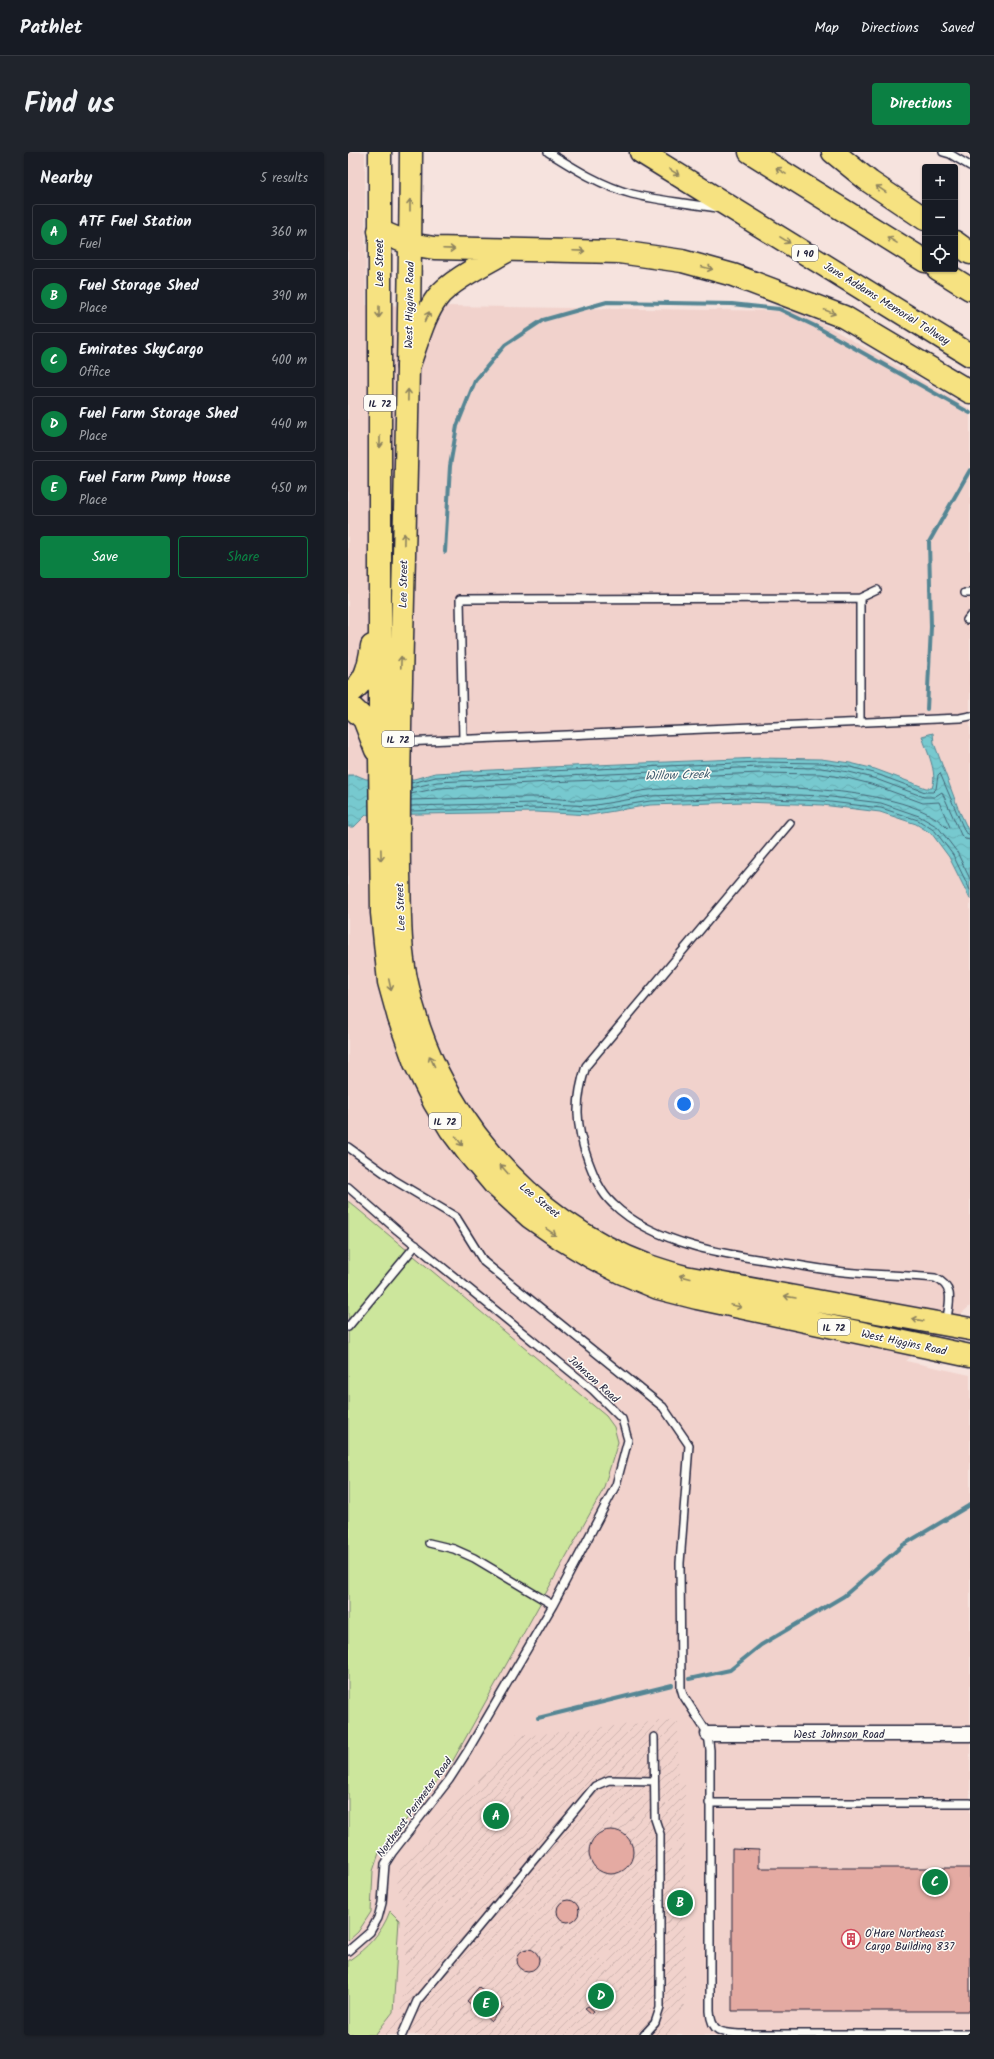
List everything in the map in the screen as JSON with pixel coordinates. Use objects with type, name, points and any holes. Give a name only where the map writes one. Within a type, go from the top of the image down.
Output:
[{"type":"main road","name":"Lee Street","points":[[380,152],[380,608],[389,816],[406,980],[430,1056],[449,1094],[470,1127],[508,1173],[538,1201],[578,1230],[607,1246],[647,1266],[723,1286]]},
{"type":"main road","name":"IL 72","points":[[410,152],[410,244]]},
{"type":"main road","name":"Jane Addams Memorial Tollway","points":[[640,152],[970,354]]},
{"type":"main road","points":[[750,152],[922,259]]},
{"type":"main road","points":[[833,152],[870,182],[922,217]]},
{"type":"main road","points":[[379,231],[410,244],[434,248],[507,251],[619,252],[682,261],[733,274],[844,317],[970,392]]},
{"type":"main road","name":"West Higgins Road","points":[[408,367],[410,244]]},
{"type":"main road","points":[[958,244],[970,253]]},
{"type":"main road","points":[[408,367],[425,321],[437,297],[464,275],[507,251]]},
{"type":"main road","points":[[943,272],[970,289]]},
{"type":"main road","name":"Lee Street","points":[[386,771],[398,742],[408,367]]},
{"type":"main road","points":[[348,694],[356,689],[365,678],[380,608]]},
{"type":"main road","points":[[348,704],[364,720],[386,771]]},
{"type":"main road","name":"Lee Street","points":[[389,816],[382,913],[389,982],[399,1018],[415,1063],[450,1130],[495,1185],[530,1217],[560,1238],[620,1272],[658,1288],[697,1298]]},
{"type":"main road","name":"West Higgins Road","points":[[723,1286],[970,1329]]},
{"type":"main road","name":"West Higgins Road","points":[[697,1298],[970,1356]]},
{"type":"street","name":"West Johnson Road","points":[[708,1734],[970,1734]]},
{"type":"lane","points":[[548,152],[598,181],[633,194],[737,211]]},
{"type":"lane","points":[[943,152],[950,154],[970,166]]},
{"type":"lane","points":[[463,740],[460,599],[860,598],[877,590]]},
{"type":"lane","points":[[860,598],[860,723]]},
{"type":"lane","points":[[398,742],[860,723],[960,718],[970,716]]},
{"type":"lane","points":[[790,823],[586,1066],[579,1090],[578,1120],[585,1152],[596,1182],[612,1204],[638,1222],[650,1228],[667,1236],[699,1247],[762,1260],[844,1272],[935,1278],[944,1282],[950,1293],[946,1325]]},
{"type":"lane","points":[[348,1147],[394,1180],[456,1218],[484,1262],[663,1407],[689,1445],[680,1563],[681,1688],[683,1695],[708,1734],[710,2021],[716,2030],[727,2033],[970,2034]]},
{"type":"lane","name":"Johnson Road","points":[[348,1187],[416,1245],[593,1390],[622,1419],[628,1440],[616,1485],[553,1604],[486,1719]]},
{"type":"lane","points":[[348,1327],[416,1245]]},
{"type":"lane","points":[[429,1543],[454,1549],[474,1558],[553,1604]]},
{"type":"lane","name":"Northeast Perimeter Road","points":[[348,1951],[370,1932],[378,1918],[382,1903],[385,1864],[388,1858],[449,1780],[486,1719]]},
{"type":"lane","points":[[644,2035],[655,2023],[660,2008],[660,1834],[655,1819],[654,1737]]},
{"type":"lane","points":[[402,2035],[417,2001],[594,1786],[609,1780],[654,1781]]},
{"type":"lane","points":[[709,1803],[970,1803]]},
{"type":"shaded area","points":[[348,152],[365,152],[366,305],[793,311],[831,328],[970,409],[970,1306],[906,1361],[970,1375],[970,2035],[348,2035]]},
{"type":"shaded area","points":[[678,1719],[678,1783],[685,1783],[685,2011],[670,2035],[383,2035],[400,2015],[405,1983],[405,1903],[398,1890],[397,1876],[400,1866],[472,1780],[510,1746],[517,1733],[532,1735]]},
{"type":"green space","points":[[348,1201],[606,1416],[614,1427],[618,1442],[603,1490],[450,1766],[446,1764],[434,1786],[379,1853],[373,1871],[371,1912],[358,1932],[348,1941]]},
{"type":"green space","points":[[390,1911],[399,1920],[393,2012],[375,2035],[348,2035],[348,1961],[373,1939],[383,1926]]},
{"type":"water","name":"Willow Creek","points":[[933,733],[934,743],[958,808],[970,834],[970,899],[949,857],[932,834],[916,824],[880,812],[822,805],[744,802],[650,805],[590,815],[536,812],[366,815],[354,827],[348,827],[348,775],[356,775],[366,779],[414,779],[435,773],[549,767],[760,758],[821,759],[850,763],[875,769],[926,788],[932,788],[934,775],[933,769],[922,736]]},
{"type":"building","points":[[611,1830],[623,1834],[629,1840],[633,1852],[629,1864],[623,1870],[611,1874],[599,1870],[593,1864],[589,1852],[593,1840],[599,1834]]},
{"type":"building","name":"O'Hare Northeast Cargo Building 837","points":[[732,1849],[759,1850],[759,1868],[970,1868],[970,2011],[732,2011]]},
{"type":"building","points":[[673,1897],[687,1897],[687,1908],[673,1908]]},
{"type":"building","points":[[568,1900],[572,1901],[578,1907],[578,1915],[572,1921],[568,1922],[564,1921],[558,1915],[557,1911],[558,1907],[564,1901]]},
{"type":"building","points":[[528,1949],[536,1952],[539,1960],[536,1968],[528,1971],[520,1968],[517,1960],[520,1952]]},
{"type":"building","points":[[603,1986],[611,1993],[600,2007],[591,2000]]},
{"type":"building","points":[[479,1987],[504,2007],[491,2022],[467,2001]]},
{"type":"building","points":[[588,2006],[594,2011],[592,2014],[585,2008]]},
{"type":"waterway","points":[[445,552],[450,466],[457,426],[475,381],[505,345],[543,320],[607,302],[732,304],[779,309],[815,326],[970,413]]},
{"type":"waterway","points":[[927,709],[931,627],[929,542],[970,470]]},
{"type":"waterway","points":[[689,1679],[730,1670],[761,1645],[844,1596],[903,1545],[970,1505]]},
{"type":"waterway","points":[[538,1718],[672,1685]]},
{"type":"place","name":"ATF Fuel Station","points":[[496,1816]]},
{"type":"place","name":"Emirates SkyCargo","points":[[935,1882]]},
{"type":"place","name":"Fuel Storage Shed","points":[[680,1903]]},
{"type":"place","name":"O'Hare Northeast Cargo Building 837","points":[[851,1939]]},
{"type":"place","name":"Fuel Farm Storage Shed","points":[[601,1996]]},
{"type":"place","name":"Fuel Farm Pump House","points":[[486,2004]]}]
